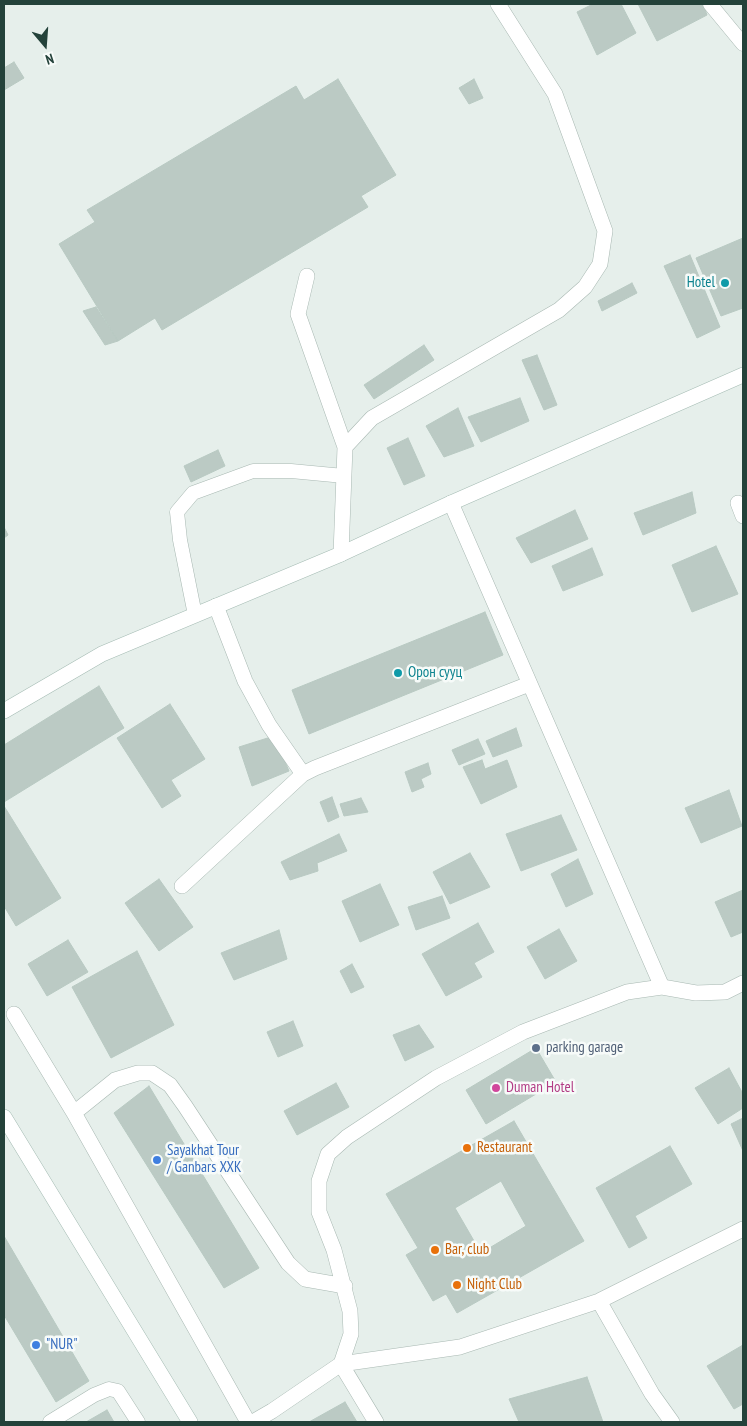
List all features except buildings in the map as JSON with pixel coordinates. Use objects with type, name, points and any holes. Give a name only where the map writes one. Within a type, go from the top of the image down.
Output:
[{"type":"street","points":[[345,446],[372,418],[559,310],[584,287],[600,264],[606,232],[555,94],[498,4]]},
{"type":"street","points":[[306,276],[298,314],[345,446],[340,554]]},
{"type":"street","points":[[4,711],[102,654],[340,554],[451,503],[743,375]]},
{"type":"street","points":[[451,503],[662,987]]},
{"type":"street","points":[[216,606],[245,681],[269,725],[303,774]]},
{"type":"street","points":[[182,886],[303,774],[529,684]]},
{"type":"street","points":[[376,1422],[341,1364],[351,1334],[350,1311],[345,1286],[334,1250],[319,1212],[319,1181],[328,1154],[347,1137],[436,1078],[523,1032],[627,992],[662,987],[696,993],[725,992],[743,983]]},
{"type":"street","points":[[14,1014],[74,1113],[248,1422]]},
{"type":"street","points":[[74,1113],[115,1080],[138,1074],[152,1073],[170,1085],[288,1263],[305,1279],[345,1286]]},
{"type":"street","points":[[5,1121],[190,1422]]},
{"type":"street","points":[[253,1422],[341,1364],[460,1346],[599,1302],[743,1229]]},
{"type":"street","points":[[599,1302],[652,1394],[672,1422]]},
{"type":"lane","points":[[710,4],[743,44]]},
{"type":"lane","points":[[195,615],[180,540],[177,512],[193,493],[253,471],[292,471],[344,476]]},
{"type":"lane","points":[[50,1422],[94,1395],[109,1390],[118,1391],[138,1422]]},
{"type":"place","name":"Hotel","points":[[725,283]]},
{"type":"place","name":"Орон сууц","points":[[398,673]]},
{"type":"place","name":"parking garage","points":[[536,1048]]},
{"type":"place","name":"Duman Hotel","points":[[496,1088]]},
{"type":"place","name":"Restaurant","points":[[467,1148]]},
{"type":"place","name":"Sayakhat Tour / Ganbars XXK","points":[[157,1160]]},
{"type":"place","name":"Bar, club","points":[[435,1250]]},
{"type":"place","name":"Night Club","points":[[457,1285]]},
{"type":"place","name":"\"NUR\"","points":[[36,1345]]}]
